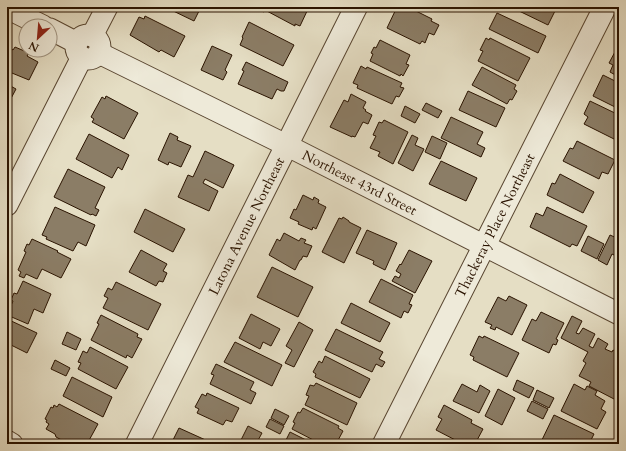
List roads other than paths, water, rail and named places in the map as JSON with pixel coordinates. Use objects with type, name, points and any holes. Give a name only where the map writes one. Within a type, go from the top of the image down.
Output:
[{"type":"street","points":[[7,205],[107,7]]},
{"type":"street","name":"Latona Avenue Northeast","points":[[137,444],[356,7]]},
{"type":"street","name":"Thackeray Place Northeast","points":[[384,444],[605,7]]},
{"type":"street","points":[[7,8],[27,18]]},
{"type":"street","name":"Northeast 43rd Street","points":[[58,33],[286,145],[619,314]]},
{"type":"street","points":[[7,442],[12,444]]}]
